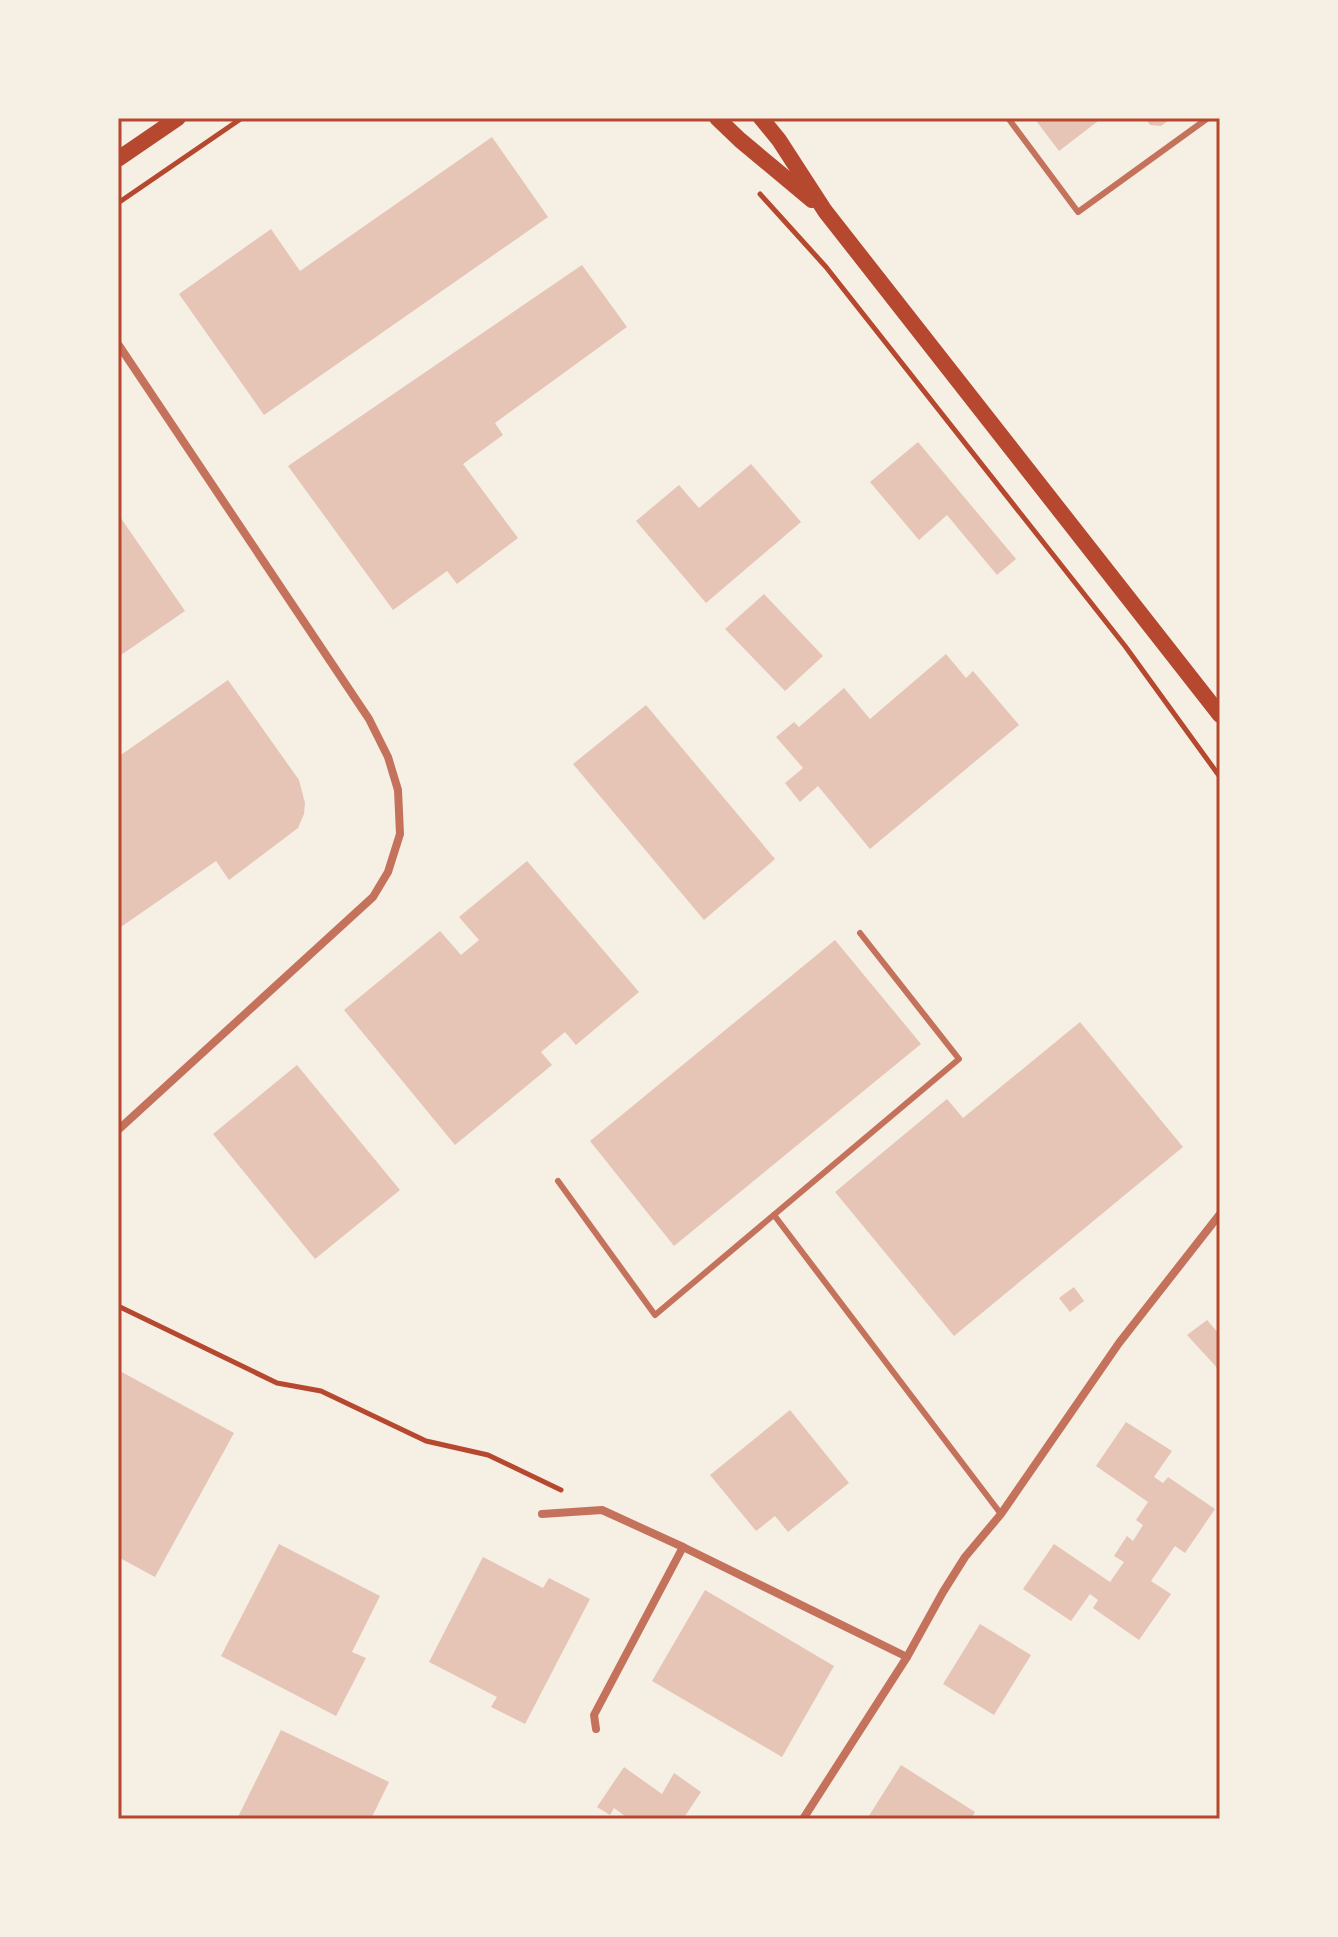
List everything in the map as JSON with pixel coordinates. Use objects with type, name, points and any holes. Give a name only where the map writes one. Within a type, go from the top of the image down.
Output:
[{"type":"main road","points":[[118,159],[178,118]]},
{"type":"main road","points":[[717,118],[825,211]]},
{"type":"main road","points":[[761,118],[825,211],[1220,715]]},
{"type":"street","points":[[118,344],[369,719],[388,757],[398,790],[400,834],[388,872],[373,897],[118,1130]]},
{"type":"street","points":[[803,1819],[907,1657],[965,1557],[1001,1514],[1119,1343],[1220,1214]]},
{"type":"street","points":[[542,1514],[602,1510],[907,1657]]},
{"type":"street","points":[[596,1729],[594,1715],[683,1547]]},
{"type":"lane","points":[[1008,118],[1078,212],[1208,118]]},
{"type":"lane","points":[[558,1181],[655,1315],[959,1059],[860,933]]},
{"type":"lane","points":[[774,1215],[1001,1514]]},
{"type":"path","points":[[118,203],[242,118]]},
{"type":"path","points":[[751,185],[826,267],[1125,646],[1220,777]]},
{"type":"path","points":[[118,1306],[277,1383],[321,1391],[426,1441],[488,1455],[602,1510]]},
{"type":"building","points":[[1034,118],[1102,118],[1059,151]]},
{"type":"building","points":[[1145,118],[1172,118],[1161,126],[1150,125]]},
{"type":"building","points":[[492,137],[548,217],[264,415],[179,294],[271,229],[300,271]]},
{"type":"building","points":[[582,265],[627,327],[495,423],[503,435],[463,464],[518,538],[457,584],[447,571],[393,610],[288,466]]},
{"type":"building","points":[[918,442],[1016,559],[997,575],[947,515],[919,540],[870,482]]},
{"type":"building","points":[[751,464],[801,522],[706,603],[636,521],[679,485],[699,508]]},
{"type":"building","points":[[118,514],[185,611],[118,657]]},
{"type":"building","points":[[764,594],[823,656],[785,691],[725,629]]},
{"type":"building","points":[[946,654],[966,678],[973,671],[1019,725],[870,849],[818,786],[800,802],[785,783],[803,768],[776,737],[794,722],[799,727],[844,688],[870,719]]},
{"type":"building","points":[[228,680],[299,780],[305,803],[298,828],[229,880],[216,861],[118,929],[118,757]]},
{"type":"building","points":[[646,705],[775,859],[704,920],[573,764]]},
{"type":"building","points":[[527,861],[639,992],[576,1045],[565,1032],[541,1052],[552,1065],[455,1145],[344,1010],[440,931],[461,955],[479,940],[459,917]]},
{"type":"building","points":[[835,940],[921,1044],[674,1246],[590,1141]]},
{"type":"building","points":[[1080,1022],[1183,1147],[954,1336],[835,1192],[947,1099],[963,1118]]},
{"type":"building","points":[[297,1065],[400,1190],[315,1259],[213,1134]]},
{"type":"building","points":[[1074,1287],[1084,1301],[1070,1312],[1059,1298]]},
{"type":"building","points":[[1207,1320],[1220,1335],[1220,1371],[1187,1335]]},
{"type":"building","points":[[118,1370],[234,1433],[155,1577],[118,1557]]},
{"type":"building","points":[[790,1410],[849,1483],[788,1532],[775,1516],[756,1531],[710,1475]]},
{"type":"building","points":[[1126,1422],[1172,1451],[1154,1477],[1163,1483],[1168,1477],[1215,1509],[1185,1553],[1175,1546],[1151,1581],[1171,1594],[1139,1640],[1093,1608],[1098,1600],[1090,1594],[1071,1621],[1023,1589],[1054,1544],[1110,1582],[1124,1562],[1114,1556],[1127,1536],[1133,1541],[1143,1525],[1136,1520],[1148,1502],[1096,1466]]},
{"type":"building","points":[[279,1544],[380,1596],[352,1652],[366,1658],[336,1716],[221,1656]]},
{"type":"building","points":[[483,1557],[543,1588],[549,1578],[590,1599],[525,1724],[491,1707],[497,1697],[429,1662]]},
{"type":"building","points":[[705,1590],[834,1666],[782,1757],[652,1681]]},
{"type":"building","points":[[980,1624],[1031,1655],[994,1715],[943,1684]]},
{"type":"building","points":[[281,1730],[389,1782],[371,1819],[237,1819]]},
{"type":"building","points":[[901,1765],[975,1812],[971,1819],[867,1819]]},
{"type":"building","points":[[624,1767],[662,1794],[674,1773],[701,1792],[683,1819],[629,1819],[614,1808],[610,1815],[597,1807]]}]
